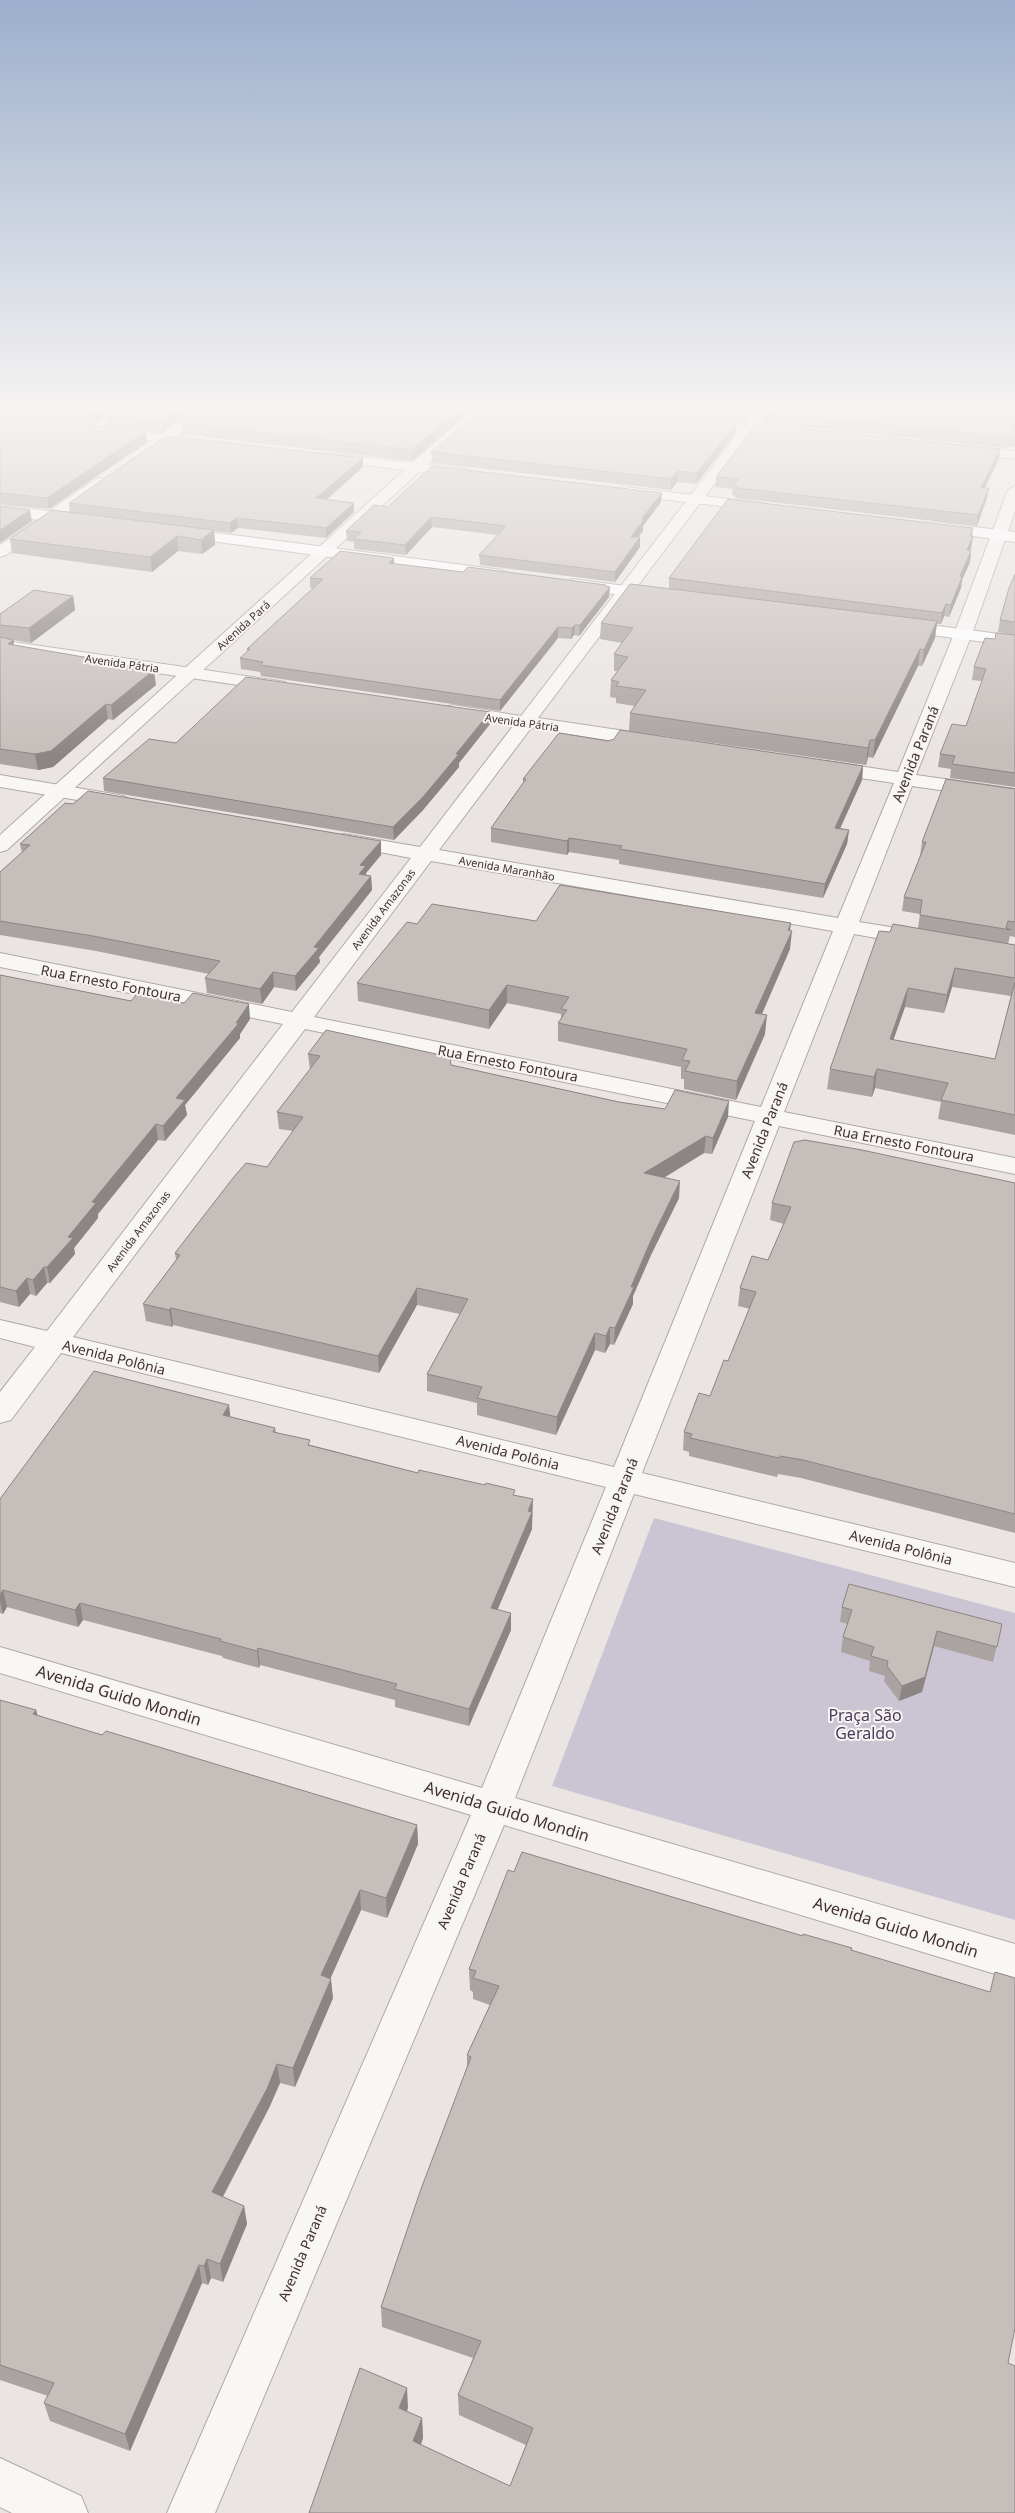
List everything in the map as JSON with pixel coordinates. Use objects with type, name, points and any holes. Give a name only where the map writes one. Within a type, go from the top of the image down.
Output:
[{"type":"main road","points":[[94,522],[99,523]]},
{"type":"main road","points":[[920,526],[1007,536]]},
{"type":"main road","points":[[158,530],[518,577]]},
{"type":"main road","points":[[557,582],[683,598]]},
{"type":"main road","points":[[886,624],[1015,641]]},
{"type":"street","points":[[0,552],[42,522]]},
{"type":"street","name":"Avenida Pará","points":[[0,846],[356,522]]},
{"type":"street","name":"Avenida Amazonas","points":[[0,1413],[678,522]]},
{"type":"street","name":"Avenida Paraná","points":[[191,2513],[493,1807],[963,634],[1007,536],[1009,522]]},
{"type":"street","name":"Avenida Pátria","points":[[0,645],[298,689]]},
{"type":"street","name":"Avenida Pátria","points":[[436,709],[671,744]]},
{"type":"street","points":[[808,764],[1015,795]]},
{"type":"street","points":[[0,781],[138,805]]},
{"type":"street","name":"Avenida Maranhão","points":[[325,837],[940,942]]},
{"type":"street","name":"Rua Ernesto Fontoura","points":[[0,960],[1015,1166]]},
{"type":"street","name":"Avenida Polônia","points":[[0,1329],[1015,1575]]},
{"type":"street","name":"Avenida Guido Mondin","points":[[0,1660],[1015,1962]]},
{"type":"street","points":[[0,2482],[64,2513]]},
{"type":"green space","name":"Praça São Geraldo","points":[[654,1518],[1015,1613],[1015,1920],[552,1786]]},
{"type":"building","points":[[0,522],[12,522],[0,530]]},
{"type":"building","points":[[34,522],[151,522],[214,530],[201,540],[177,536],[150,557],[10,539]]},
{"type":"building","points":[[275,522],[332,522],[326,528]]},
{"type":"building","points":[[355,522],[426,522],[405,545],[354,539],[361,532],[346,531]]},
{"type":"building","points":[[475,522],[642,522],[631,537],[640,537],[615,572],[479,555],[506,526]]},
{"type":"building","points":[[711,522],[925,522],[973,528],[970,536],[973,536],[967,550],[971,551],[960,576],[962,577],[951,605],[946,604],[942,613],[669,578]]},
{"type":"building","points":[[340,551],[394,558],[389,563],[463,572],[468,567],[610,587],[580,625],[575,625],[572,628],[558,627],[500,700],[260,665],[263,662],[240,658],[250,649],[247,649],[323,579],[310,578]]},
{"type":"building","points":[[1015,574],[1015,622],[1000,620],[1009,588]]},
{"type":"building","points":[[630,584],[937,621],[924,650],[920,649],[875,740],[870,740],[868,748],[630,713],[646,690],[616,686],[619,682],[611,680],[628,657],[614,654],[633,628],[601,623]]},
{"type":"building","points":[[34,590],[73,596],[29,628],[0,625],[0,614]]},
{"type":"building","points":[[996,633],[1015,635],[1015,773],[952,764],[955,756],[940,754],[952,724],[966,726],[986,669],[974,667],[985,638],[995,639]]},
{"type":"building","points":[[0,637],[13,640],[8,644],[101,660],[98,662],[154,670],[111,705],[106,704],[51,751],[35,754],[0,749]]},
{"type":"building","points":[[246,677],[490,712],[456,754],[459,754],[423,797],[393,827],[103,778],[149,739],[176,743]]},
{"type":"building","points":[[620,730],[863,766],[835,828],[849,830],[825,884],[620,849],[622,846],[569,838],[567,841],[491,828],[526,779],[523,779],[559,733],[608,741],[614,739]]},
{"type":"building","points":[[946,779],[1015,789],[1015,922],[1008,921],[1006,928],[1011,930],[920,915],[922,900],[904,897],[926,842],[922,842]]},
{"type":"building","points":[[88,791],[381,841],[360,865],[366,866],[359,874],[371,876],[314,947],[319,948],[295,976],[273,972],[260,989],[205,978],[220,961],[93,936],[0,921],[0,872],[30,845],[20,844],[65,803],[73,804]]},
{"type":"building","points":[[560,885],[791,923],[788,930],[792,931],[755,1013],[767,1015],[737,1081],[685,1071],[690,1061],[682,1060],[687,1049],[558,1023],[567,1010],[561,1009],[569,997],[507,985],[489,1010],[357,983],[407,922],[417,924],[432,904],[536,921]]},
{"type":"building","points":[[893,924],[1015,945],[1015,978],[955,968],[947,995],[908,988],[890,1039],[995,1059],[1015,982],[1015,1115],[941,1100],[948,1083],[877,1069],[874,1077],[830,1069],[879,931],[890,932]]},
{"type":"building","points":[[0,975],[131,1001],[137,994],[184,1003],[193,993],[249,1004],[236,1023],[239,1023],[176,1098],[185,1100],[163,1126],[156,1124],[92,1202],[96,1203],[68,1237],[73,1238],[47,1267],[44,1267],[33,1280],[27,1278],[16,1291],[0,1287]]},
{"type":"building","points":[[326,1030],[450,1057],[451,1065],[619,1102],[665,1109],[675,1090],[729,1101],[713,1138],[706,1136],[644,1173],[680,1181],[652,1238],[631,1287],[634,1287],[615,1328],[610,1327],[606,1336],[595,1333],[557,1417],[477,1398],[482,1387],[427,1374],[468,1299],[417,1288],[378,1356],[171,1308],[169,1310],[143,1304],[180,1255],[175,1253],[233,1178],[246,1163],[267,1167],[303,1117],[277,1112],[320,1056],[308,1054]]},
{"type":"building","points":[[805,1140],[862,1150],[1015,1183],[1015,1514],[803,1460],[780,1456],[779,1458],[690,1438],[692,1434],[684,1432],[699,1393],[710,1396],[724,1360],[728,1361],[756,1292],[740,1288],[752,1256],[768,1260],[791,1207],[772,1203],[794,1142]]},
{"type":"building","points":[[94,1371],[229,1405],[223,1415],[275,1428],[273,1432],[310,1440],[308,1445],[418,1473],[419,1470],[485,1485],[486,1483],[515,1490],[513,1495],[533,1499],[528,1511],[532,1512],[491,1608],[511,1613],[469,1709],[394,1689],[397,1684],[258,1648],[257,1651],[220,1641],[221,1639],[80,1603],[75,1610],[3,1590],[0,1595],[0,1499]]},
{"type":"building","points":[[849,1584],[1002,1624],[997,1647],[937,1631],[925,1677],[902,1686],[887,1666],[888,1661],[871,1656],[874,1647],[843,1637],[852,1610],[842,1607]]},
{"type":"building","points":[[0,1700],[36,1710],[33,1714],[102,1735],[106,1731],[417,1825],[386,1898],[360,1890],[321,1975],[331,1979],[293,2068],[277,2064],[267,2089],[212,2192],[244,2206],[220,2264],[207,2259],[204,2266],[199,2265],[125,2434],[44,2403],[54,2383],[0,2365]]},
{"type":"building","points":[[522,1852],[803,1936],[803,1934],[852,1948],[851,1950],[990,1992],[995,1972],[1015,1978],[1015,2328],[1008,2363],[1015,2366],[1015,2513],[309,2513],[360,2368],[407,2388],[399,2408],[422,2418],[413,2441],[510,2486],[533,2428],[458,2395],[481,2341],[381,2307],[421,2189],[471,2057],[467,2055],[499,1986],[473,1978],[476,1971],[469,1969],[508,1870],[514,1872]]}]
